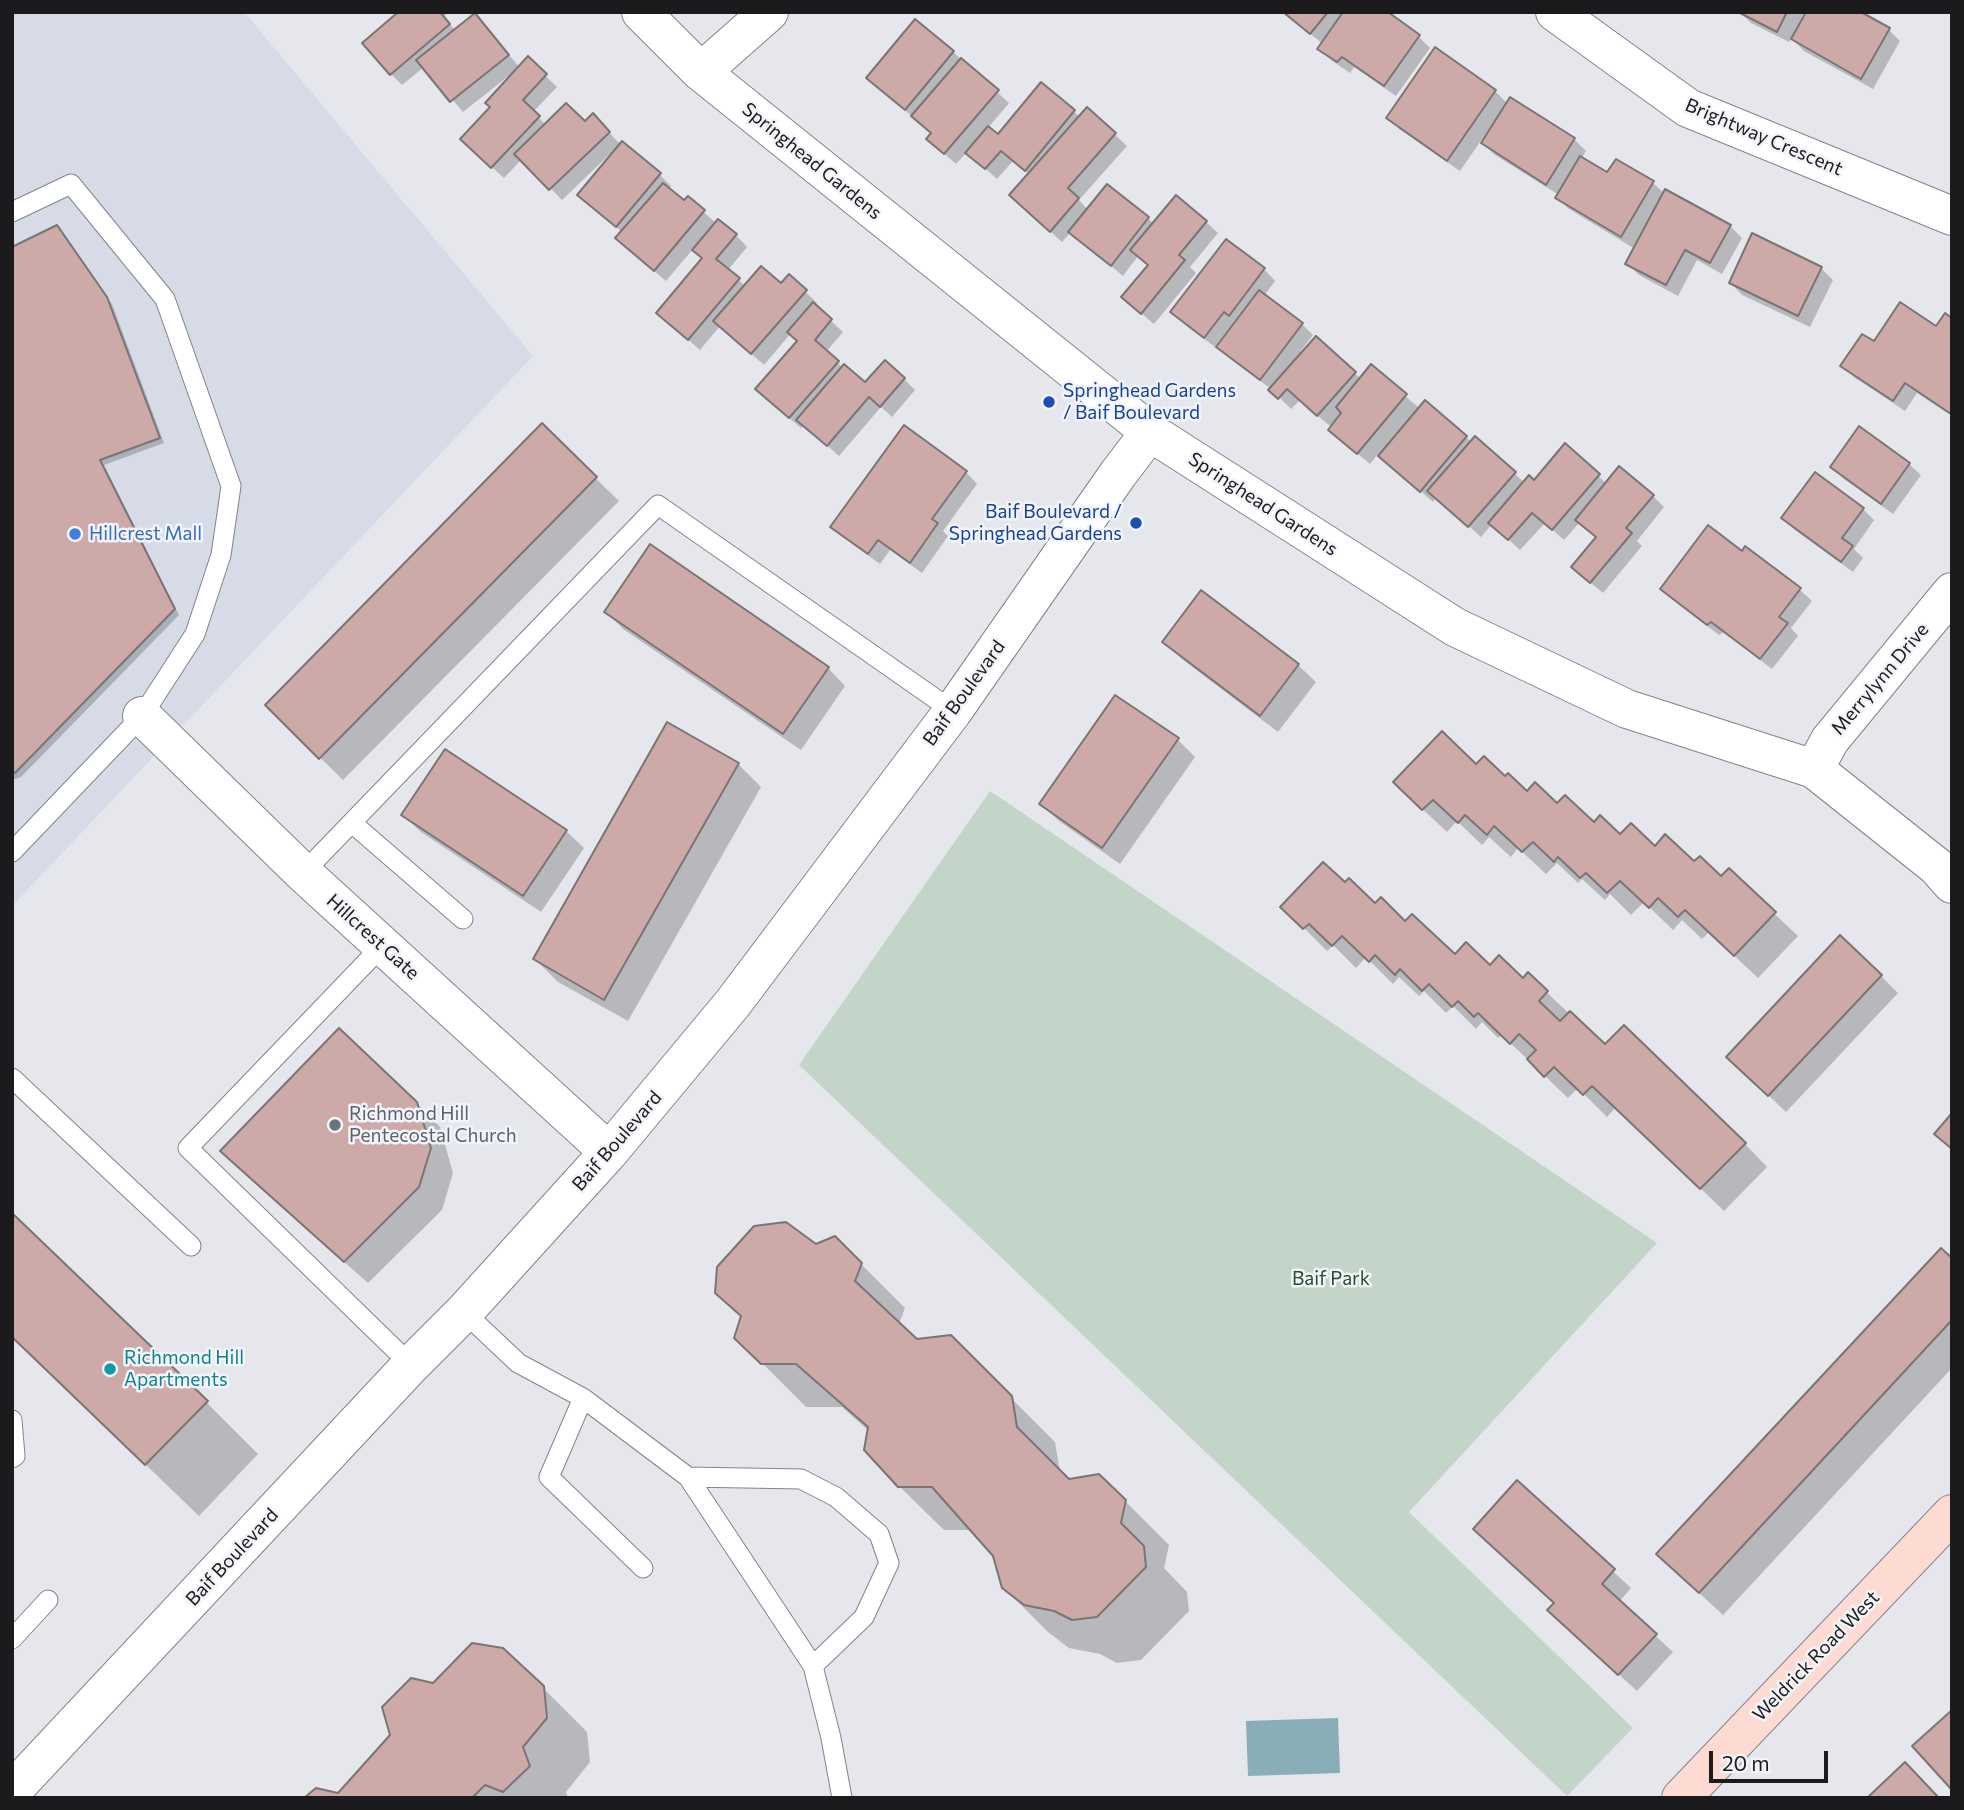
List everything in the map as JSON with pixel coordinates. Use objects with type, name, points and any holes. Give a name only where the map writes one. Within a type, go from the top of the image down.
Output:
[{"type":"street","name":"Springhead Gardens","points":[[641,12],[701,72],[1150,432],[1455,626],[1627,709],[1814,769],[1936,866],[1952,884]]},
{"type":"street","points":[[701,72],[769,12]]},
{"type":"street","name":"Brightway Crescent","points":[[1555,12],[1688,108],[1952,216]]},
{"type":"street","name":"Baif Boulevard","points":[[14,1786],[464,1312],[609,1152],[733,1003],[953,710],[1150,432]]},
{"type":"street","name":"Merrylynn Drive","points":[[1814,769],[1830,740],[1952,592]]},
{"type":"street","name":"Hillcrest Gate","points":[[142,716],[303,873],[609,1152]]},
{"type":"street","name":"Weldrick Road West","points":[[1681,1798],[1952,1514]]},
{"type":"lane","points":[[12,212],[71,184],[165,299],[231,486],[221,555],[195,634],[142,716],[12,852]]},
{"type":"lane","points":[[303,873],[658,505],[953,710]]},
{"type":"lane","points":[[352,823],[463,919]]},
{"type":"lane","points":[[382,946],[188,1148],[411,1365]]},
{"type":"lane","points":[[12,1078],[191,1247]]},
{"type":"lane","points":[[464,1312],[518,1363],[583,1398],[688,1477],[813,1667],[831,1738],[842,1798]]},
{"type":"lane","points":[[583,1398],[550,1477],[643,1568]]},
{"type":"lane","points":[[12,1420],[15,1456],[12,1458]]},
{"type":"lane","points":[[688,1477],[801,1479],[836,1497],[879,1534],[889,1563],[864,1617],[813,1667]]},
{"type":"lane","points":[[12,1639],[48,1601]]},
{"type":"shaded area","points":[[12,12],[244,12],[533,356],[12,906]]},
{"type":"green space","name":"Baif Park","points":[[990,791],[1657,1243],[1409,1512],[1633,1728],[1567,1796],[799,1065]]},
{"type":"water","points":[[1338,1718],[1340,1773],[1248,1776],[1246,1721]]},
{"type":"building","points":[[396,12],[440,12],[450,24],[390,75],[362,43]]},
{"type":"building","points":[[1283,12],[1328,12],[1310,34]]},
{"type":"building","points":[[1343,12],[1388,12],[1420,35],[1384,86],[1342,57],[1337,62],[1317,49]]},
{"type":"building","points":[[1738,12],[1787,12],[1777,32]]},
{"type":"building","points":[[1806,12],[1861,12],[1890,28],[1861,79],[1791,39]]},
{"type":"building","points":[[475,13],[509,55],[450,102],[416,60]]},
{"type":"building","points":[[915,19],[954,51],[905,110],[866,78]]},
{"type":"building","points":[[1435,47],[1496,90],[1447,161],[1386,118]]},
{"type":"building","points":[[528,56],[547,74],[523,100],[540,116],[491,168],[460,139],[490,107],[485,103]]},
{"type":"building","points":[[961,58],[999,90],[944,154],[926,139],[931,133],[911,116]]},
{"type":"building","points":[[1041,82],[1075,110],[1025,171],[1001,151],[985,169],[965,153],[988,126],[998,134]]},
{"type":"building","points":[[1510,97],[1575,138],[1546,185],[1481,143]]},
{"type":"building","points":[[566,103],[585,121],[593,113],[610,132],[549,190],[514,154]]},
{"type":"building","points":[[1087,107],[1116,133],[1068,188],[1079,198],[1050,232],[1009,195]]},
{"type":"building","points":[[622,141],[661,173],[616,227],[577,195]]},
{"type":"building","points":[[1580,156],[1607,172],[1616,159],[1654,181],[1621,237],[1555,198]]},
{"type":"building","points":[[663,183],[684,200],[688,196],[705,210],[654,271],[615,238]]},
{"type":"building","points":[[1107,184],[1149,217],[1111,266],[1068,232]]},
{"type":"building","points":[[1665,189],[1731,225],[1710,263],[1685,250],[1666,285],[1625,264]]},
{"type":"building","points":[[1176,195],[1207,221],[1179,255],[1185,260],[1141,314],[1121,297],[1148,265],[1130,250]]},
{"type":"building","points":[[718,219],[737,234],[716,259],[740,278],[688,340],[656,313],[702,258],[692,250]]},
{"type":"building","name":"Hillcrest Mall","points":[[57,225],[107,297],[160,438],[100,460],[175,609],[12,774],[12,247]]},
{"type":"building","points":[[1752,233],[1822,267],[1798,316],[1729,283]]},
{"type":"building","points":[[1226,239],[1265,268],[1229,316],[1224,312],[1204,338],[1170,312]]},
{"type":"building","points":[[761,266],[781,283],[789,274],[807,290],[751,354],[713,321]]},
{"type":"building","points":[[1259,290],[1303,323],[1260,380],[1216,347]]},
{"type":"building","points":[[813,302],[832,319],[815,340],[839,361],[789,418],[755,389],[797,341],[787,332]]},
{"type":"building","points":[[1900,302],[1936,326],[1945,313],[1952,318],[1951,414],[1905,383],[1893,401],[1840,366],[1862,334],[1874,341]]},
{"type":"building","points":[[1316,336],[1356,372],[1317,416],[1287,389],[1278,399],[1268,390]]},
{"type":"building","points":[[885,360],[905,378],[880,407],[869,397],[827,446],[796,420],[844,364],[865,382]]},
{"type":"building","points":[[1371,364],[1407,394],[1357,454],[1328,430],[1341,413],[1336,407]]},
{"type":"building","points":[[1425,400],[1467,436],[1420,492],[1378,456]]},
{"type":"building","points":[[542,423],[597,477],[319,759],[265,705]]},
{"type":"building","points":[[904,425],[967,471],[932,519],[938,523],[910,563],[878,540],[868,554],[830,527]]},
{"type":"building","points":[[1859,426],[1910,463],[1881,504],[1830,467]]},
{"type":"building","points":[[1475,436],[1516,472],[1468,527],[1427,491]]},
{"type":"building","points":[[1565,443],[1600,474],[1552,530],[1532,513],[1508,540],[1488,523],[1529,475],[1534,480]]},
{"type":"building","points":[[1619,466],[1654,495],[1626,528],[1632,533],[1590,583],[1571,567],[1596,537],[1575,520]]},
{"type":"building","points":[[1815,472],[1864,508],[1842,538],[1853,546],[1841,562],[1781,518]]},
{"type":"building","points":[[1708,525],[1742,551],[1745,546],[1801,588],[1779,617],[1788,623],[1760,659],[1711,622],[1707,625],[1660,589]]},
{"type":"building","points":[[650,544],[829,667],[783,734],[604,612]]},
{"type":"building","points":[[1201,590],[1299,664],[1260,716],[1162,642]]},
{"type":"building","points":[[1115,695],[1179,738],[1102,848],[1039,804]]},
{"type":"building","points":[[667,722],[739,763],[604,1000],[533,959]]},
{"type":"building","points":[[1442,731],[1476,764],[1484,756],[1505,776],[1508,773],[1527,791],[1535,782],[1557,803],[1565,795],[1594,822],[1600,815],[1620,834],[1631,823],[1655,846],[1665,834],[1694,861],[1700,856],[1721,876],[1729,868],[1776,912],[1734,956],[1685,910],[1678,917],[1658,898],[1649,908],[1620,881],[1607,893],[1586,873],[1580,878],[1558,857],[1554,862],[1533,842],[1522,852],[1494,826],[1487,835],[1465,815],[1458,823],[1433,800],[1422,810],[1393,782]]},
{"type":"building","points":[[445,749],[567,830],[523,896],[401,815]]},
{"type":"building","points":[[1323,862],[1345,882],[1349,878],[1375,903],[1381,897],[1405,921],[1412,914],[1455,954],[1466,942],[1490,965],[1499,955],[1523,978],[1528,972],[1548,991],[1539,1001],[1560,1021],[1570,1011],[1605,1044],[1624,1025],[1746,1143],[1700,1189],[1592,1086],[1583,1095],[1554,1067],[1544,1077],[1527,1059],[1536,1050],[1519,1034],[1510,1044],[1478,1013],[1474,1017],[1458,1001],[1452,1007],[1429,984],[1422,991],[1400,969],[1395,975],[1375,955],[1369,962],[1342,936],[1332,946],[1309,924],[1303,929],[1280,907]]},
{"type":"building","points":[[1840,935],[1882,975],[1768,1096],[1726,1057]]},
{"type":"building","name":"Richmond Hill Pentecostal Church","points":[[339,1028],[417,1102],[431,1148],[419,1187],[344,1262],[220,1151]]},
{"type":"building","points":[[1952,1113],[1952,1149],[1934,1134]]},
{"type":"building","name":"Richmond Hill Apartments","points":[[12,1213],[208,1401],[145,1465],[12,1337]]},
{"type":"building","points":[[786,1222],[816,1244],[835,1236],[862,1263],[855,1281],[917,1339],[951,1335],[1012,1396],[1017,1427],[1069,1479],[1099,1474],[1126,1500],[1121,1523],[1144,1546],[1146,1567],[1097,1617],[1072,1620],[1054,1611],[1024,1605],[1002,1588],[993,1556],[932,1487],[898,1487],[864,1450],[868,1427],[796,1364],[761,1364],[734,1338],[741,1316],[715,1293],[717,1267],[754,1226]]},
{"type":"building","points":[[1941,1248],[1952,1258],[1952,1320],[1699,1593],[1656,1554]]},
{"type":"building","points":[[1517,1480],[1615,1569],[1602,1584],[1657,1634],[1618,1675],[1547,1610],[1554,1603],[1473,1529]]},
{"type":"building","points":[[472,1643],[503,1648],[544,1686],[547,1718],[523,1747],[530,1766],[503,1792],[485,1785],[472,1798],[304,1798],[316,1788],[338,1793],[390,1735],[382,1707],[411,1678],[433,1683]]},
{"type":"building","points":[[1952,1710],[1952,1790],[1912,1746]]},
{"type":"building","points":[[1905,1762],[1939,1798],[1867,1798]]},
{"type":"place","name":"Springhead Gardens / Baif Boulevard","points":[[1049,402]]},
{"type":"place","name":"Baif Boulevard / Springhead Gardens","points":[[1136,523]]},
{"type":"place","name":"Hillcrest Mall","points":[[75,534]]},
{"type":"place","name":"Richmond Hill Pentecostal Church","points":[[335,1125]]},
{"type":"place","name":"Richmond Hill Apartments","points":[[110,1369]]}]
